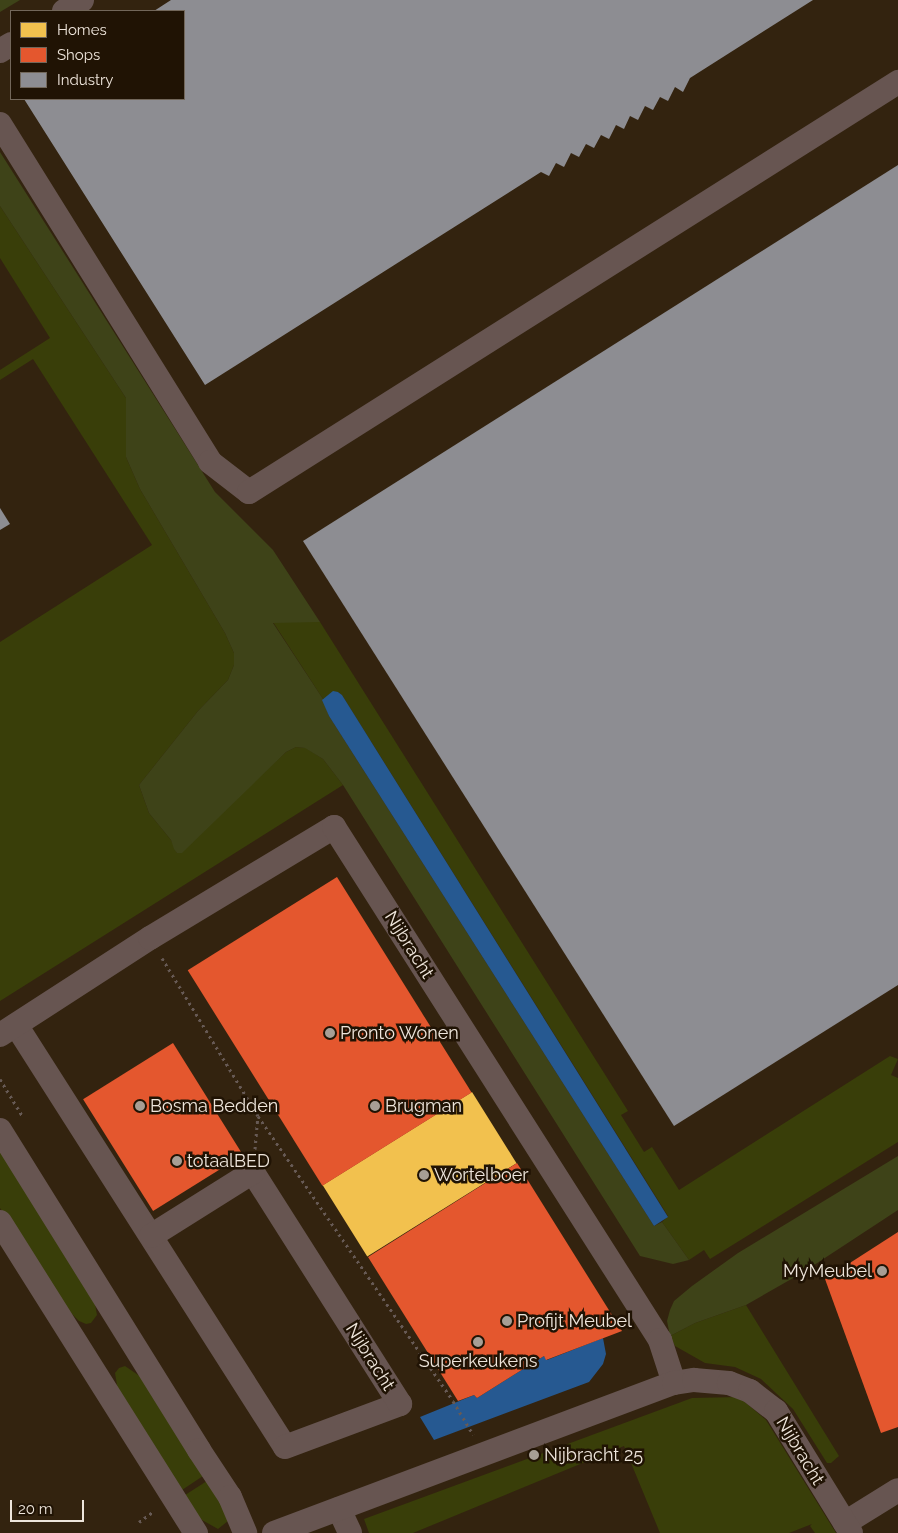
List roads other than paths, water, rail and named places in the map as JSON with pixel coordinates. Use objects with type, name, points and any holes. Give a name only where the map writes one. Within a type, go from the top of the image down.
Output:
[{"type":"street","points":[[66,10],[82,0]]},
{"type":"street","points":[[0,124],[210,462],[249,492],[898,82]]},
{"type":"street","name":"Nijbracht","points":[[151,1236],[253,1172],[400,1404],[285,1447],[151,1236],[8,1030],[150,938],[334,827],[660,1340],[674,1383]]},
{"type":"street","points":[[0,1130],[199,1450],[230,1496],[245,1533]]},
{"type":"street","points":[[0,1222],[196,1533]]},
{"type":"street","name":"Nijbracht","points":[[274,1533],[674,1383],[694,1380],[729,1383],[750,1391],[776,1411],[848,1528]]},
{"type":"street","points":[[848,1528],[898,1490]]},
{"type":"street","points":[[339,1509],[350,1533]]},
{"type":"water","points":[[333,691],[342,695],[668,1217],[654,1226],[329,716],[322,700]]},
{"type":"water","points":[[603,1338],[606,1354],[603,1364],[589,1382],[434,1440],[420,1417],[474,1395],[477,1398],[544,1356],[547,1360]]},
{"type":"place","name":"Pronto Wonen","points":[[330,1033]]},
{"type":"place","name":"Bosma Bedden","points":[[140,1106]]},
{"type":"place","name":"Brugman","points":[[375,1106]]},
{"type":"place","name":"totaalBED","points":[[177,1161]]},
{"type":"place","name":"Wortelboer","points":[[424,1175]]},
{"type":"place","name":"MyMeubel","points":[[882,1271]]},
{"type":"place","name":"Profijt Meubel","points":[[507,1321]]},
{"type":"place","name":"Superkeukens","points":[[478,1342]]},
{"type":"place","name":"Nijbracht 25","points":[[534,1455]]}]
